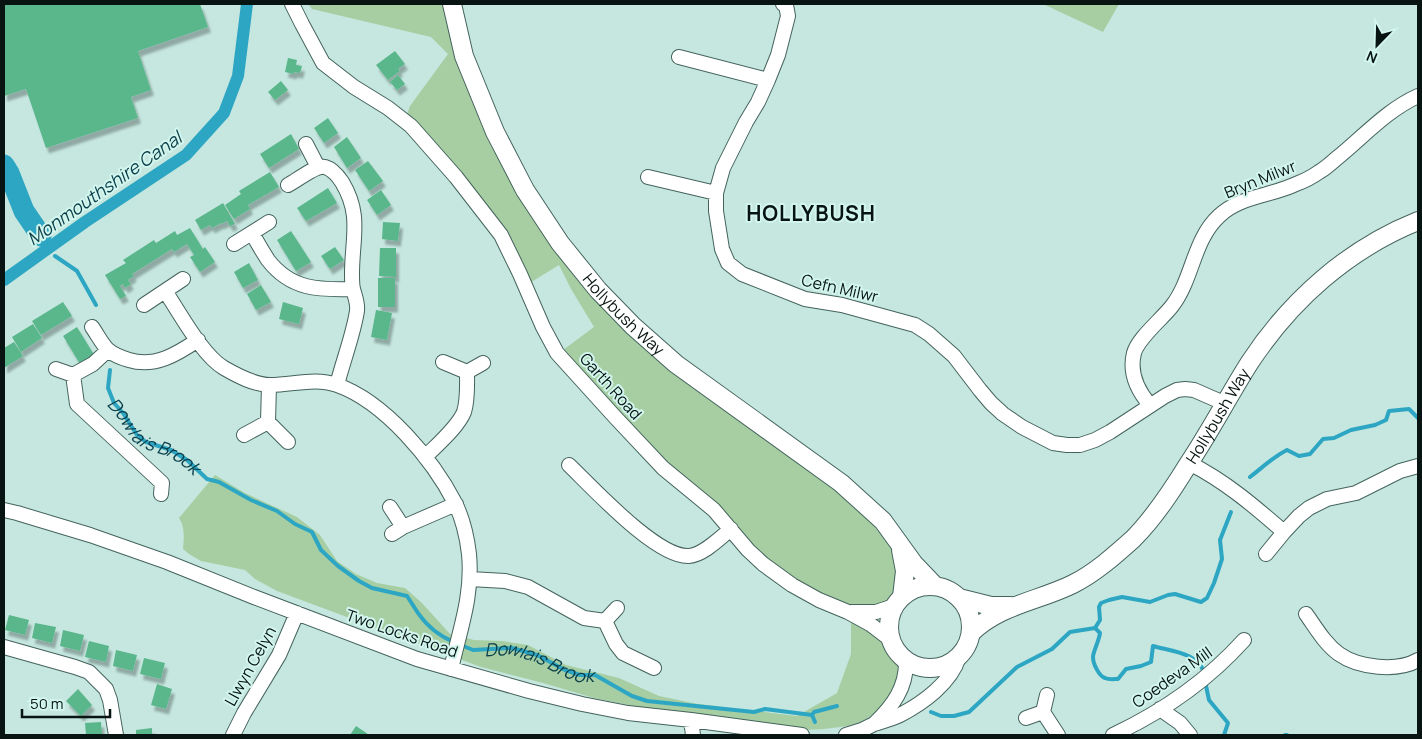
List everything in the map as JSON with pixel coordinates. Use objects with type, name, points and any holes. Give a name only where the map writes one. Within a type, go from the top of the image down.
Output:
[{"type":"street","name":"Garth Road","points":[[292,4],[323,63],[411,126],[456,177],[501,235],[557,353],[663,468],[714,510],[748,550],[763,564],[792,585],[818,600],[848,612],[870,624],[891,640]]},
{"type":"street","name":"Hollybush Way","points":[[452,4],[464,56],[495,132],[525,190],[560,243],[598,290],[633,326],[676,364],[841,483],[883,521],[914,564],[935,586],[950,591],[959,598],[991,606],[1016,606]]},
{"type":"street","name":"Cefn Milwr","points":[[783,4],[786,5],[788,16],[778,55],[768,80],[723,168],[716,193],[716,211],[722,249],[728,263],[742,274],[805,299],[842,305],[915,325],[930,334],[954,356],[986,397],[1003,414],[1022,427],[1053,443],[1080,445],[1095,440],[1150,405]]},
{"type":"street","points":[[679,57],[768,80]]},
{"type":"street","name":"Bryn Milwr","points":[[1150,405],[1139,391],[1134,378],[1132,364],[1134,351],[1172,306],[1186,283],[1206,232],[1219,216],[1251,198],[1294,185],[1320,172],[1389,113],[1418,96]]},
{"type":"street","points":[[306,144],[318,167]]},
{"type":"street","points":[[288,185],[318,167],[325,167],[339,177],[352,203],[355,225],[352,275],[357,309],[337,385]]},
{"type":"street","points":[[648,177],[716,193]]},
{"type":"street","name":"Hollybush Way","points":[[958,657],[968,643],[971,632],[978,626],[1016,606],[1072,584],[1104,564],[1135,536],[1150,519],[1189,463],[1266,340],[1300,299],[1342,262],[1386,236],[1418,221]]},
{"type":"street","points":[[234,244],[270,222]]},
{"type":"street","points":[[252,233],[269,260],[281,273],[294,282],[310,288],[331,290],[353,289]]},
{"type":"street","points":[[144,305],[184,279]]},
{"type":"street","points":[[165,291],[198,340],[222,368],[252,382],[269,385],[311,380],[337,385],[358,394],[396,424],[436,470],[456,504],[466,531],[469,555],[470,579],[464,618],[451,669]]},
{"type":"street","points":[[92,327],[108,350],[121,357],[138,362],[154,362],[170,356],[198,340]]},
{"type":"street","points":[[73,375],[94,364],[108,350]]},
{"type":"street","points":[[444,362],[467,372]]},
{"type":"street","points":[[467,372],[483,363]]},
{"type":"street","points":[[56,368],[73,375]]},
{"type":"street","points":[[425,457],[457,423],[463,413],[466,402],[467,372]]},
{"type":"street","points":[[73,375],[78,404],[162,483],[161,494]]},
{"type":"street","points":[[269,385],[268,422],[288,442]]},
{"type":"street","points":[[1150,405],[1177,390],[1185,389],[1204,393],[1226,404]]},
{"type":"street","points":[[244,434],[268,422]]},
{"type":"street","points":[[1189,463],[1237,493],[1284,532]]},
{"type":"street","points":[[569,465],[579,483],[639,532],[665,549],[690,556],[699,553],[731,529]]},
{"type":"street","points":[[1266,554],[1284,532],[1309,508],[1327,498],[1356,493],[1400,471],[1418,466]]},
{"type":"street","points":[[390,507],[398,530],[456,504]]},
{"type":"street","name":"Two Locks Road","points":[[4,510],[90,535],[167,562],[417,659],[529,691],[628,713],[802,735]]},
{"type":"street","name":"Hollybush Way","points":[[891,640],[889,620],[898,602],[906,571],[899,542]]},
{"type":"street","points":[[470,579],[506,581],[528,587],[584,618],[605,621]]},
{"type":"street","points":[[898,602],[916,588],[935,586]]},
{"type":"street","points":[[959,598],[970,618],[971,632]]},
{"type":"street","name":"Garth Road","points":[[848,612],[876,612],[898,602]]},
{"type":"street","points":[[605,621],[617,608]]},
{"type":"street","name":"Llwyn Celyn","points":[[233,735],[279,655],[297,613]]},
{"type":"street","points":[[1306,614],[1329,645],[1339,654],[1358,663],[1377,667],[1394,667],[1418,660]]},
{"type":"street","points":[[605,621],[616,644],[623,652],[654,668]]},
{"type":"street","points":[[891,640],[897,652],[918,667],[935,668],[944,666],[958,657]]},
{"type":"street","name":"Coedeva Mill","points":[[1113,735],[1160,709],[1199,683],[1227,659],[1244,640]]},
{"type":"street","points":[[4,646],[75,666],[89,672],[106,690],[110,700],[116,735]]},
{"type":"street","points":[[846,735],[899,716],[916,706],[949,677],[958,657]]},
{"type":"street","points":[[874,724],[894,703],[906,672],[906,660]]},
{"type":"street","points":[[1047,695],[1043,712],[1058,735]]},
{"type":"street","points":[[1160,709],[1180,723],[1190,735]]},
{"type":"street","points":[[1026,718],[1043,712]]},
{"type":"street","points":[[692,720],[693,735]]},
{"type":"street","points":[[719,735],[732,725]]},
{"type":"green space","points":[[308,4],[446,4],[457,47],[581,280],[857,507],[881,534],[892,550],[898,572],[896,590],[886,604],[848,609],[779,572],[683,479],[559,353],[594,327],[559,265],[528,284],[519,261],[403,125],[410,106],[448,54],[431,37],[312,9]]},
{"type":"green space","points":[[1043,4],[1119,4],[1103,32]]},
{"type":"green space","points":[[215,475],[245,493],[297,517],[320,535],[337,561],[356,574],[377,583],[405,588],[422,603],[450,634],[474,640],[502,641],[528,645],[566,665],[619,678],[659,696],[698,704],[797,716],[837,693],[851,654],[851,619],[873,632],[890,654],[900,671],[896,687],[883,705],[871,716],[858,723],[848,726],[805,730],[737,719],[653,710],[594,698],[481,667],[277,591],[255,579],[245,570],[201,561],[189,554],[183,549],[183,529],[179,518]]},
{"type":"building","points":[[4,4],[200,4],[208,27],[138,51],[151,90],[131,97],[138,118],[46,148],[26,89],[4,96]]},
{"type":"building","points":[[395,51],[405,64],[398,69],[400,71],[388,80],[376,65]]},
{"type":"building","points":[[288,58],[297,60],[296,65],[302,66],[300,73],[285,72]]},
{"type":"building","points":[[398,75],[405,84],[397,90],[390,82]]},
{"type":"building","points":[[281,81],[288,90],[275,100],[268,92]]},
{"type":"building","points":[[328,118],[338,133],[324,143],[314,128]]},
{"type":"building","points":[[291,134],[299,149],[269,168],[260,154]]},
{"type":"building","points":[[347,137],[361,158],[347,168],[334,147]]},
{"type":"building","points":[[368,161],[383,181],[369,191],[355,170]]},
{"type":"building","points":[[270,172],[279,187],[248,205],[250,209],[234,219],[225,205],[241,194],[239,191]]},
{"type":"building","points":[[328,188],[337,203],[306,221],[297,208]]},
{"type":"building","points":[[381,190],[391,205],[377,215],[367,200]]},
{"type":"building","points":[[223,203],[235,224],[230,226],[227,221],[212,228],[210,225],[201,230],[195,220]]},
{"type":"building","points":[[383,222],[400,223],[398,241],[382,239]]},
{"type":"building","points":[[190,228],[203,249],[205,247],[215,262],[200,272],[190,257],[194,255],[187,244],[174,252],[172,249],[132,274],[134,276],[128,280],[131,284],[125,288],[123,284],[120,286],[126,296],[120,299],[105,275],[126,263],[123,260],[154,240],[156,243],[175,231],[177,235]]},
{"type":"building","points":[[291,231],[311,262],[296,271],[277,240]]},
{"type":"building","points":[[335,247],[344,260],[330,269],[321,256]]},
{"type":"building","points":[[380,248],[396,248],[396,277],[379,276]]},
{"type":"building","points":[[249,263],[258,280],[243,288],[234,272]]},
{"type":"building","points":[[378,278],[395,278],[395,307],[378,307]]},
{"type":"building","points":[[261,285],[271,302],[256,310],[247,294]]},
{"type":"building","points":[[63,302],[72,316],[41,335],[32,321]]},
{"type":"building","points":[[283,302],[303,308],[299,324],[279,319]]},
{"type":"building","points":[[376,310],[392,313],[387,340],[371,337]]},
{"type":"building","points":[[33,324],[42,338],[21,352],[12,337]]},
{"type":"building","points":[[77,327],[96,358],[82,367],[63,336]]},
{"type":"building","points":[[14,342],[23,356],[4,368],[4,348]]},
{"type":"building","points":[[9,615],[29,620],[25,635],[5,630]]},
{"type":"building","points":[[35,623],[56,627],[52,643],[32,638]]},
{"type":"building","points":[[63,630],[84,635],[80,651],[60,646]]},
{"type":"building","points":[[89,641],[109,646],[106,662],[85,657]]},
{"type":"building","points":[[116,650],[137,655],[133,671],[113,666]]},
{"type":"building","points":[[144,658],[165,663],[161,679],[140,674]]},
{"type":"building","points":[[157,684],[172,689],[166,709],[151,705]]},
{"type":"building","points":[[78,689],[92,705],[81,716],[66,701]]},
{"type":"building","points":[[101,722],[102,735],[86,735],[85,723]]},
{"type":"building","points":[[356,726],[365,732],[369,735],[350,735]]},
{"type":"building","points":[[152,728],[152,735],[136,735],[136,730]]},
{"type":"waterway","name":"Monmouthshire Canal","points":[[4,280],[85,222],[186,155],[224,113],[238,76],[247,4]]},
{"type":"waterway","name":"Dowlais Brook","points":[[4,165],[24,211],[41,236]]},
{"type":"waterway","name":"Dowlais Brook","points":[[55,256],[77,271],[96,305]]},
{"type":"waterway","name":"Dowlais Brook","points":[[110,370],[108,388],[114,403],[137,435],[146,442],[171,450],[187,460],[207,479],[219,482],[251,500],[277,511],[295,524],[312,532],[321,550],[338,566],[372,588],[407,596],[429,626],[438,634],[454,642]]},
{"type":"waterway","points":[[1250,477],[1287,450],[1299,456],[1310,454],[1323,439],[1334,438],[1351,430],[1375,425],[1386,420],[1389,411],[1409,409],[1418,418]]},
{"type":"waterway","points":[[931,712],[941,716],[954,716],[969,712],[1017,667],[1052,649],[1070,632],[1095,628],[1100,620],[1099,607],[1101,603],[1122,597],[1150,602],[1175,594],[1201,602],[1207,598],[1214,583],[1222,559],[1220,540],[1231,512]]},
{"type":"waterway","points":[[1095,628],[1100,633],[1093,660],[1095,666],[1105,678],[1118,679],[1126,669],[1151,662],[1153,646],[1191,657],[1202,667],[1204,674]]},
{"type":"waterway","name":"Dowlais Brook","points":[[461,645],[473,650],[512,648],[537,655],[565,670],[580,675],[595,675],[632,696],[647,701],[754,712],[765,709],[812,715],[814,712],[837,706]]},
{"type":"waterway","points":[[1205,681],[1209,700],[1228,723],[1224,735]]},
{"type":"waterway","name":"Dowlais Brook","points":[[812,715],[815,722]]},
{"type":"district","name":"HOLLYBUSH","points":[[811,213]]}]
